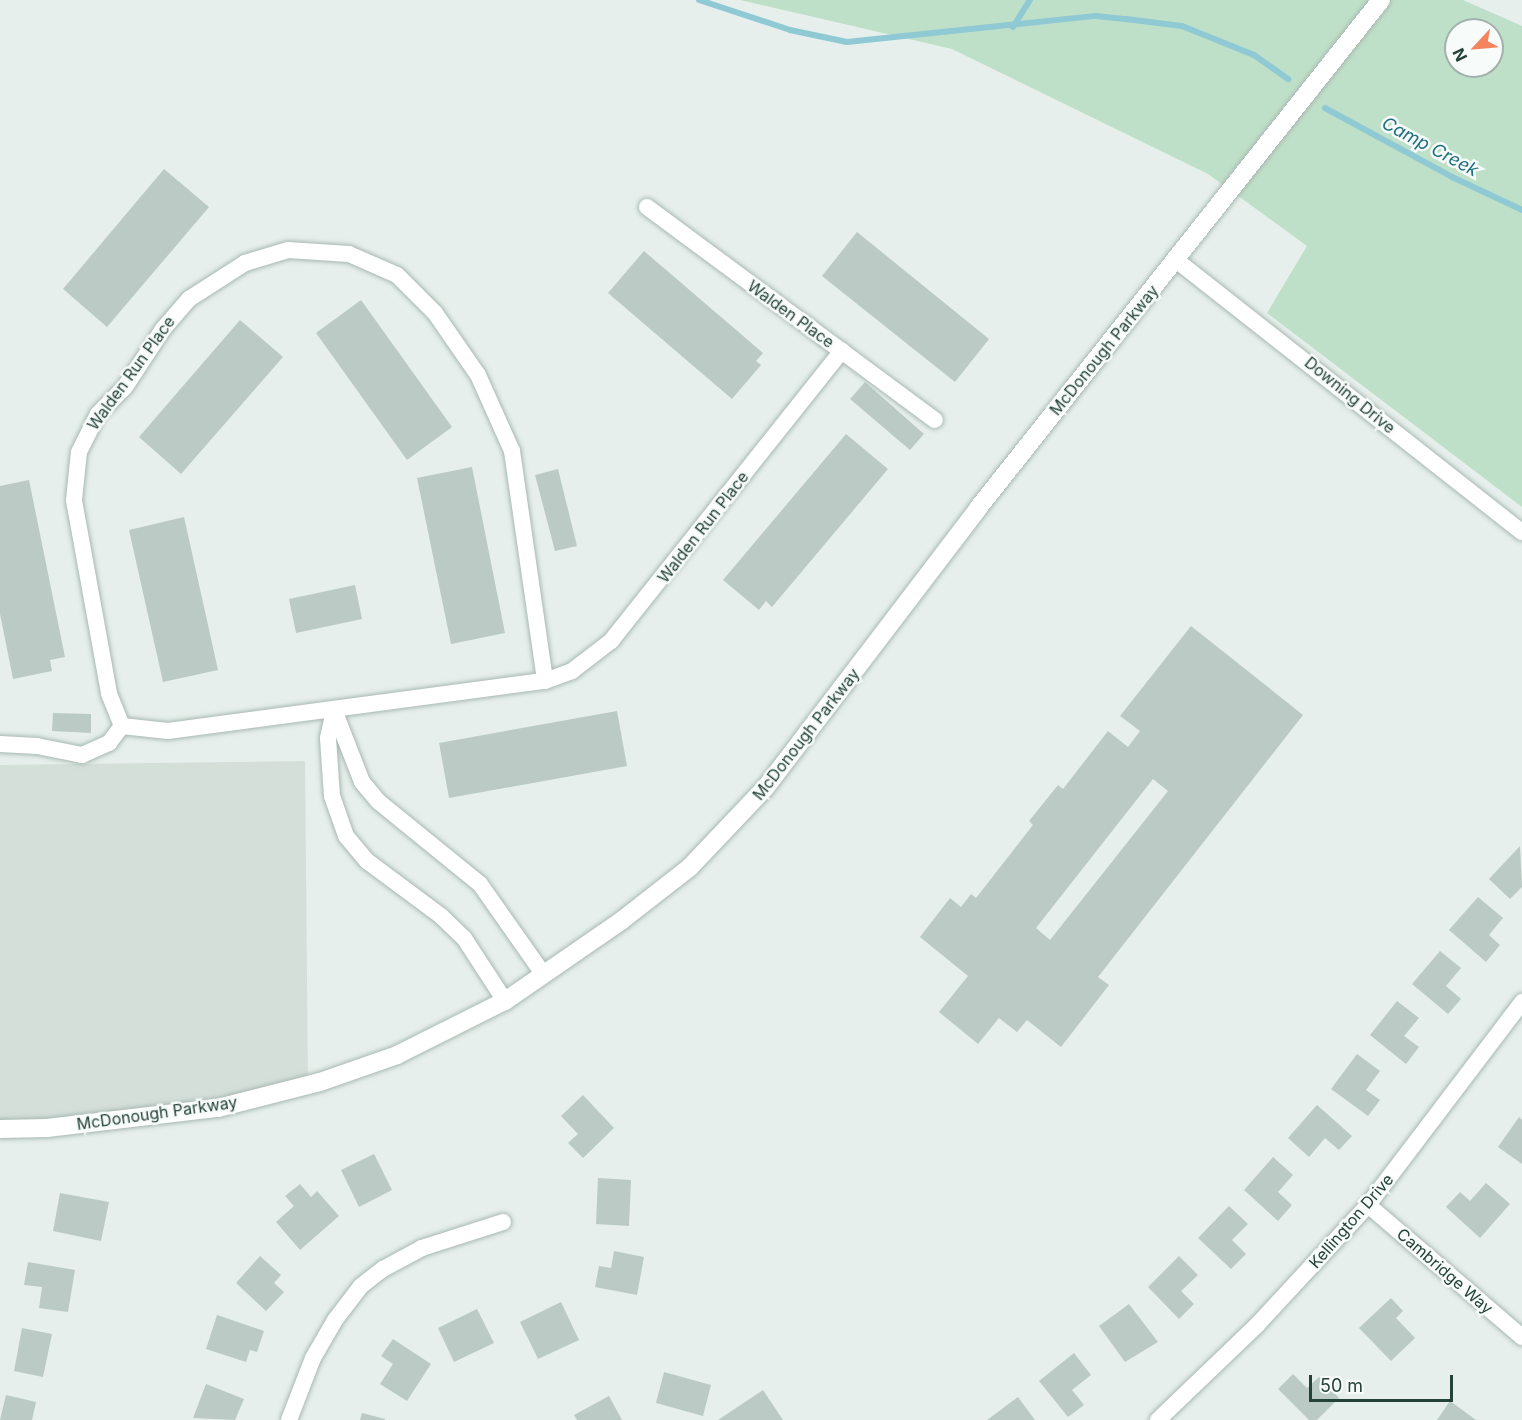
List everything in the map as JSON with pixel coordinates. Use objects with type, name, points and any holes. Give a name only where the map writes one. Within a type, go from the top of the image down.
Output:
[{"type":"street","name":"McDonough Parkway","points":[[0,1129],[80,1125],[218,1108],[298,1088],[397,1055],[505,1001],[647,901],[733,826],[1381,0]]},
{"type":"street","name":"Walden Place","points":[[647,207],[935,420]]},
{"type":"street","name":"Walden Run Place","points":[[545,681],[512,451],[478,375],[435,313],[397,275],[349,254],[295,250],[245,263],[189,300],[163,329],[125,387],[98,414],[79,452],[74,500],[109,693],[122,726],[168,731],[545,681],[581,666],[611,641],[842,351]]},
{"type":"street","name":"Downing Drive","points":[[1176,260],[1522,532]]},
{"type":"street","points":[[334,710],[347,736],[356,769],[379,802],[489,894],[544,975]]},
{"type":"street","points":[[334,710],[327,738],[330,776],[337,817],[355,849],[464,938],[505,1001]]},
{"type":"street","points":[[0,744],[37,746],[82,755],[109,743],[122,726]]},
{"type":"street","points":[[330,776],[356,769]]},
{"type":"street","name":"Kellington Drive","points":[[1158,1420],[1257,1325],[1368,1205],[1522,1002]]},
{"type":"street","name":"Cambridge Way","points":[[1368,1205],[1522,1337]]},
{"type":"street","points":[[289,1420],[313,1358],[334,1320],[361,1286],[383,1269],[422,1248],[503,1222]]},
{"type":"shaded area","points":[[305,761],[308,1084],[196,1115],[0,1134],[0,765]]},
{"type":"green space","points":[[740,0],[1463,0],[1504,18],[1444,18],[1444,78],[1504,78],[1504,18],[1522,26],[1522,507],[1267,313],[1307,246],[1208,174],[952,49]]},
{"type":"building","points":[[164,169],[209,207],[107,327],[63,289]]},
{"type":"building","points":[[857,232],[989,339],[955,382],[822,276]]},
{"type":"building","points":[[644,251],[763,353],[756,361],[761,365],[732,399],[608,293]]},
{"type":"building","points":[[361,300],[452,427],[407,460],[316,333]]},
{"type":"building","points":[[240,320],[283,357],[181,474],[139,437]]},
{"type":"building","points":[[865,382],[924,434],[910,450],[850,399]]},
{"type":"building","points":[[846,434],[888,469],[772,607],[766,601],[759,610],[723,580]]},
{"type":"building","points":[[472,467],[505,633],[451,644],[417,478]]},
{"type":"building","points":[[558,469],[577,546],[555,551],[535,475]]},
{"type":"building","points":[[29,480],[65,657],[50,660],[52,671],[13,679],[0,614],[0,486]]},
{"type":"building","points":[[184,517],[218,670],[163,682],[129,530]]},
{"type":"building","points":[[355,585],[362,619],[296,633],[289,599]]},
{"type":"building","points":[[1191,626],[1303,715],[1098,977],[1109,985],[1061,1047],[1027,1020],[1017,1032],[999,1018],[978,1044],[939,1012],[968,976],[920,937],[950,898],[961,907],[971,894],[976,898],[1033,825],[1029,821],[1058,785],[1063,789],[1108,731],[1128,747],[1140,731],[1120,716]],"holes":[[[1153,779],[1168,791],[1050,940],[1036,928]]]},
{"type":"building","points":[[617,711],[627,766],[449,798],[439,743]]},
{"type":"building","points":[[53,713],[91,714],[91,733],[52,731]]},
{"type":"building","points":[[1520,846],[1522,887],[1510,899],[1489,879]]},
{"type":"building","points":[[1478,897],[1503,918],[1489,935],[1500,945],[1486,962],[1449,930]]},
{"type":"building","points":[[1440,951],[1461,968],[1446,986],[1461,999],[1448,1014],[1412,984]]},
{"type":"building","points":[[1397,1001],[1419,1018],[1404,1036],[1419,1047],[1406,1064],[1370,1035]]},
{"type":"building","points":[[1357,1054],[1380,1071],[1366,1090],[1380,1100],[1368,1116],[1331,1089]]},
{"type":"building","points":[[583,1095],[614,1128],[583,1158],[568,1143],[578,1134],[561,1116]]},
{"type":"building","points":[[1317,1105],[1352,1136],[1339,1150],[1325,1138],[1309,1157],[1288,1138]]},
{"type":"building","points":[[1519,1117],[1522,1120],[1522,1164],[1498,1147]]},
{"type":"building","points":[[374,1154],[392,1190],[359,1207],[341,1170]]},
{"type":"building","points":[[1273,1157],[1293,1175],[1278,1192],[1292,1205],[1278,1221],[1244,1190]]},
{"type":"building","points":[[598,1178],[631,1180],[629,1226],[596,1224]]},
{"type":"building","points":[[1486,1183],[1510,1204],[1480,1238],[1446,1207],[1460,1192],[1470,1201]]},
{"type":"building","points":[[300,1184],[311,1197],[317,1191],[339,1216],[300,1250],[276,1222],[294,1206],[285,1196]]},
{"type":"building","points":[[60,1193],[109,1202],[101,1241],[53,1231]]},
{"type":"building","points":[[1229,1206],[1248,1224],[1232,1240],[1246,1254],[1231,1269],[1198,1238]]},
{"type":"building","points":[[614,1251],[644,1257],[637,1295],[595,1287],[599,1266],[611,1268]]},
{"type":"building","points":[[260,1256],[281,1275],[274,1283],[284,1292],[266,1311],[236,1283]]},
{"type":"building","points":[[1179,1256],[1198,1275],[1181,1291],[1194,1304],[1179,1319],[1148,1287]]},
{"type":"building","points":[[28,1262],[75,1270],[68,1312],[39,1308],[42,1287],[24,1285]]},
{"type":"building","points":[[1391,1298],[1403,1311],[1396,1318],[1415,1338],[1391,1361],[1359,1328]]},
{"type":"building","points":[[561,1302],[579,1340],[538,1359],[520,1322]]},
{"type":"building","points":[[1129,1304],[1158,1342],[1125,1362],[1099,1326]]},
{"type":"building","points":[[477,1309],[494,1343],[454,1362],[438,1328]]},
{"type":"building","points":[[217,1315],[264,1331],[257,1352],[250,1350],[246,1362],[206,1349]]},
{"type":"building","points":[[22,1328],[52,1334],[43,1377],[14,1371]]},
{"type":"building","points":[[393,1339],[431,1364],[407,1401],[380,1384],[393,1364],[381,1356]]},
{"type":"building","points":[[1074,1353],[1091,1375],[1072,1390],[1084,1405],[1068,1417],[1039,1381]]},
{"type":"building","points":[[664,1372],[711,1385],[703,1416],[656,1403]]},
{"type":"building","points":[[1293,1374],[1307,1388],[1319,1377],[1339,1398],[1317,1420],[1309,1420],[1278,1389]]},
{"type":"building","points":[[206,1384],[244,1399],[235,1420],[193,1418]]},
{"type":"building","points":[[763,1390],[783,1420],[718,1420]]},
{"type":"building","points":[[6,1395],[36,1402],[32,1420],[0,1420]]},
{"type":"building","points":[[609,1396],[622,1420],[577,1420],[574,1415]]},
{"type":"building","points":[[1018,1397],[1035,1420],[987,1420]]},
{"type":"building","points":[[1450,1401],[1476,1420],[1437,1420]]},
{"type":"building","points":[[362,1413],[385,1419],[385,1420],[360,1420]]},
{"type":"waterway","name":"Camp Creek","points":[[699,0],[790,30],[847,42],[1096,16],[1182,26],[1254,55],[1288,79]]},
{"type":"waterway","points":[[1013,27],[1030,0]]},
{"type":"waterway","name":"Camp Creek","points":[[1325,108],[1452,177],[1522,210]]}]
